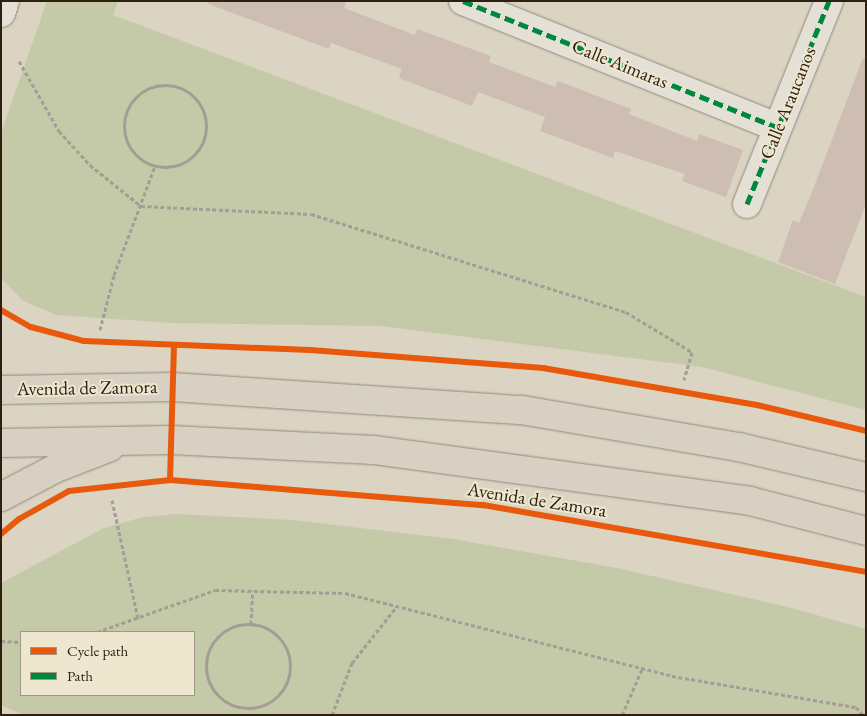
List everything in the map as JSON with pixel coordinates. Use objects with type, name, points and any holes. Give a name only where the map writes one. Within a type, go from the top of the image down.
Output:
[{"type":"highway","name":"Avenida de Zamora","points":[[1,390],[163,386],[522,410],[739,447],[866,477]]},
{"type":"highway","name":"Avenida de Zamora","points":[[1,443],[128,440],[374,450],[514,467],[750,502],[866,531]]},
{"type":"highway","points":[[1,496],[54,470],[128,440]]},
{"type":"street","points":[[1,13],[5,1]]},
{"type":"street","name":"Calle Aimaras","points":[[463,1],[778,126]]},
{"type":"street","name":"Calle Araucanos","points":[[747,204],[829,1]]},
{"type":"path","points":[[19,61],[59,131],[90,165],[141,206],[311,214],[626,312],[692,352],[684,380]]},
{"type":"path","points":[[151,86],[178,86],[190,92],[205,114],[204,141],[187,161],[174,166],[155,166],[136,156],[128,144],[125,117],[130,104],[151,86]]},
{"type":"path","points":[[100,330],[114,275],[155,166]]},
{"type":"path","points":[[112,500],[138,618]]},
{"type":"path","points":[[101,631],[215,590],[345,593],[642,669],[856,707],[862,715]]},
{"type":"path","points":[[250,624],[253,591]]},
{"type":"path","points":[[332,715],[352,663],[397,606]]},
{"type":"path","points":[[250,624],[277,635],[288,653],[290,675],[275,699],[248,709],[223,701],[213,691],[205,666],[214,640],[237,625],[250,624]]},
{"type":"path","points":[[1,642],[20,642]]},
{"type":"path","points":[[622,715],[642,669]]},
{"type":"green space","points":[[47,1],[118,1],[113,15],[866,297],[866,410],[702,367],[381,326],[172,323],[56,315],[22,300],[1,278],[1,133]]},
{"type":"green space","points":[[176,514],[293,520],[453,539],[617,568],[788,607],[866,629],[866,715],[23,715],[1,705],[1,583],[104,528],[143,517]]},
{"type":"building","points":[[208,1],[346,1],[344,8],[415,35],[417,29],[491,56],[489,62],[555,87],[558,81],[631,109],[629,114],[697,141],[699,134],[743,150],[726,197],[682,181],[685,174],[615,151],[613,158],[540,131],[545,117],[478,92],[472,106],[399,78],[402,69],[331,43],[329,49],[208,4]]},
{"type":"building","points":[[863,58],[866,58],[866,204],[835,284],[778,262],[793,220],[799,223],[810,197]]},
{"type":"marked path","points":[[463,1],[777,127]]},
{"type":"marked path","points":[[747,204],[829,1]]},
{"type":"cycle path","points":[[1,310],[31,327],[84,341],[310,350],[543,368],[757,405],[866,431]]},
{"type":"cycle path","points":[[170,480],[174,345]]},
{"type":"cycle path","points":[[1,534],[19,519],[69,491],[170,480],[483,505],[866,572]]}]
